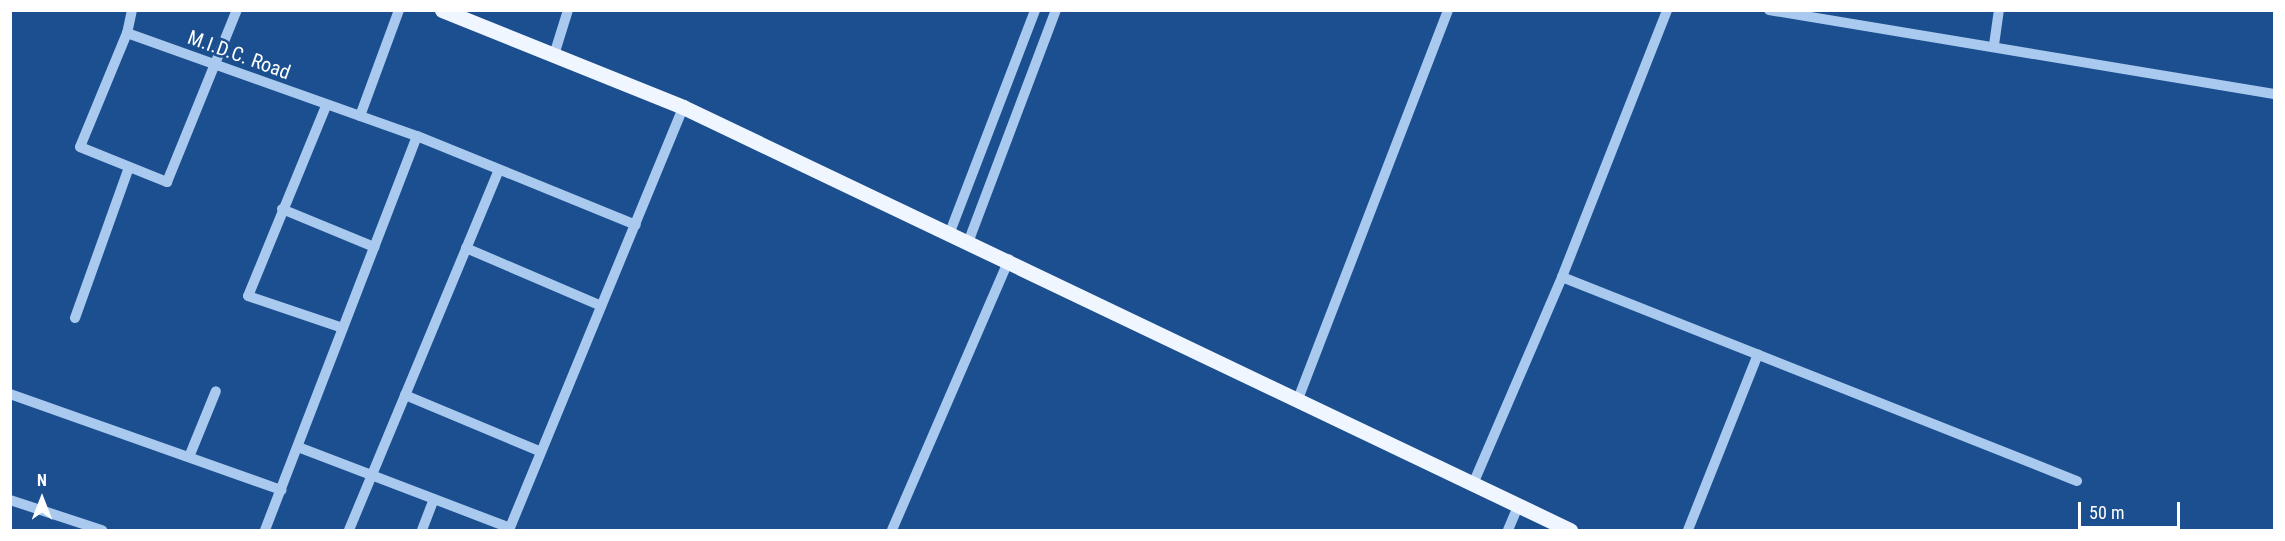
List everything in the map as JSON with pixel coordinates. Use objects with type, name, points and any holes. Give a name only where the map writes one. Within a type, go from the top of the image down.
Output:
[{"type":"main road","points":[[442,10],[683,107],[969,240],[1570,531]]},
{"type":"street","points":[[132,10],[127,33],[80,147],[167,182],[237,10]]},
{"type":"street","points":[[360,116],[399,10]]},
{"type":"street","points":[[554,56],[568,10]]},
{"type":"street","points":[[950,232],[1035,10]]},
{"type":"street","points":[[969,240],[1056,10]]},
{"type":"street","points":[[1298,399],[1448,10]]},
{"type":"street","points":[[1473,484],[1562,277],[1667,10]]},
{"type":"street","points":[[1769,10],[1994,45],[2274,93]]},
{"type":"street","points":[[1994,45],[1999,10]]},
{"type":"street","name":"M.I.D.C. Road","points":[[127,33],[326,106],[417,136],[498,172],[636,225]]},
{"type":"street","points":[[326,106],[248,296],[343,328]]},
{"type":"street","points":[[298,447],[509,529],[683,107]]},
{"type":"street","points":[[265,531],[417,136]]},
{"type":"street","points":[[75,318],[129,167]]},
{"type":"street","points":[[349,531],[498,172]]},
{"type":"street","points":[[282,209],[374,247]]},
{"type":"street","points":[[466,248],[601,306]]},
{"type":"street","points":[[892,531],[1008,259]]},
{"type":"street","points":[[1562,277],[2077,481]]},
{"type":"street","points":[[1688,531],[1758,354]]},
{"type":"street","points":[[189,457],[216,391]]},
{"type":"street","points":[[10,394],[280,490]]},
{"type":"street","points":[[405,395],[541,452]]},
{"type":"street","points":[[422,531],[434,499]]},
{"type":"street","points":[[10,500],[102,531]]},
{"type":"street","points":[[1508,531],[1518,506]]}]
